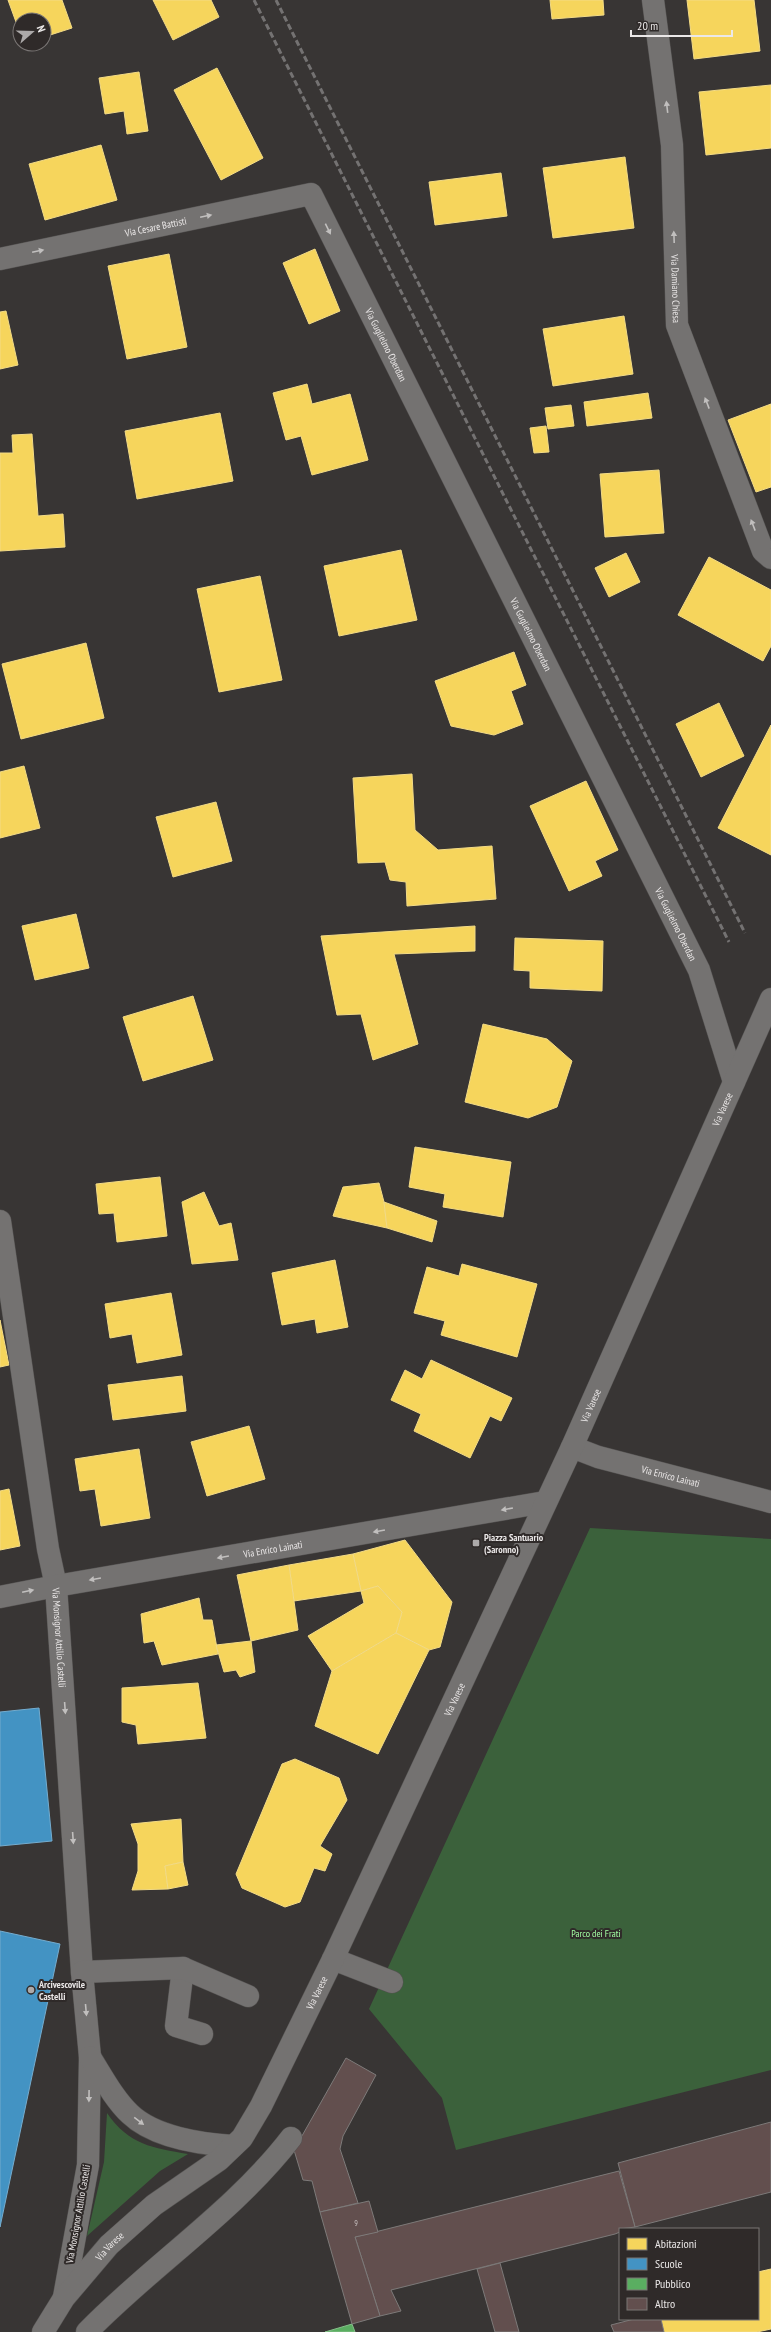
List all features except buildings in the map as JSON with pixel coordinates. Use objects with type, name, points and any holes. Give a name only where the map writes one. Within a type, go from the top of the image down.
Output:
[{"type":"street","name":"Via Damiano Chiesa","points":[[653,0],[672,146],[677,325],[763,551],[771,558]]},
{"type":"street","name":"Via Cesare Battisti","points":[[0,259],[310,194]]},
{"type":"street","name":"Via Guglielmo Oberdan","points":[[310,194],[699,970],[734,1082]]},
{"type":"street","name":"Via Varese","points":[[43,2332],[64,2298],[86,2271],[123,2232],[154,2204],[210,2167],[233,2146],[248,2129],[274,2084],[572,1446],[771,998]]},
{"type":"street","name":"Via Monsignor Attilio Castelli","points":[[0,1221],[48,1549],[56,1586],[82,1972],[90,2057],[88,2165],[64,2298]]},
{"type":"street","name":"Via Enrico Lainati","points":[[572,1446],[598,1457],[771,1502]]},
{"type":"street","name":"Via Enrico Lainati","points":[[0,1597],[56,1586],[545,1502]]},
{"type":"street","points":[[333,1959],[392,1982]]},
{"type":"street","points":[[82,1972],[182,1968],[248,1996]]},
{"type":"street","points":[[182,1968],[176,2026],[202,2034]]},
{"type":"street","name":"Via Monsignor Attilio Castelli","points":[[90,2057],[112,2091],[130,2114],[148,2128],[205,2145],[233,2146]]},
{"type":"street","points":[[87,2332],[164,2260],[260,2175],[291,2138]]},
{"type":"green space","name":"Parco dei Frati","points":[[590,1528],[771,1539],[771,2070],[456,2150],[442,2098],[369,2009]]},
{"type":"green space","points":[[107,2113],[115,2124],[133,2138],[153,2147],[188,2154],[160,2171],[87,2236],[104,2162]]},
{"type":"railway","points":[[254,0],[729,942]]},
{"type":"railway","points":[[276,0],[745,933]]},
{"type":"place","name":"Piazza Santuario (Saronno)","points":[[476,1543]]},
{"type":"place","name":"Arcivescovile Castelli","points":[[31,1990]]}]
